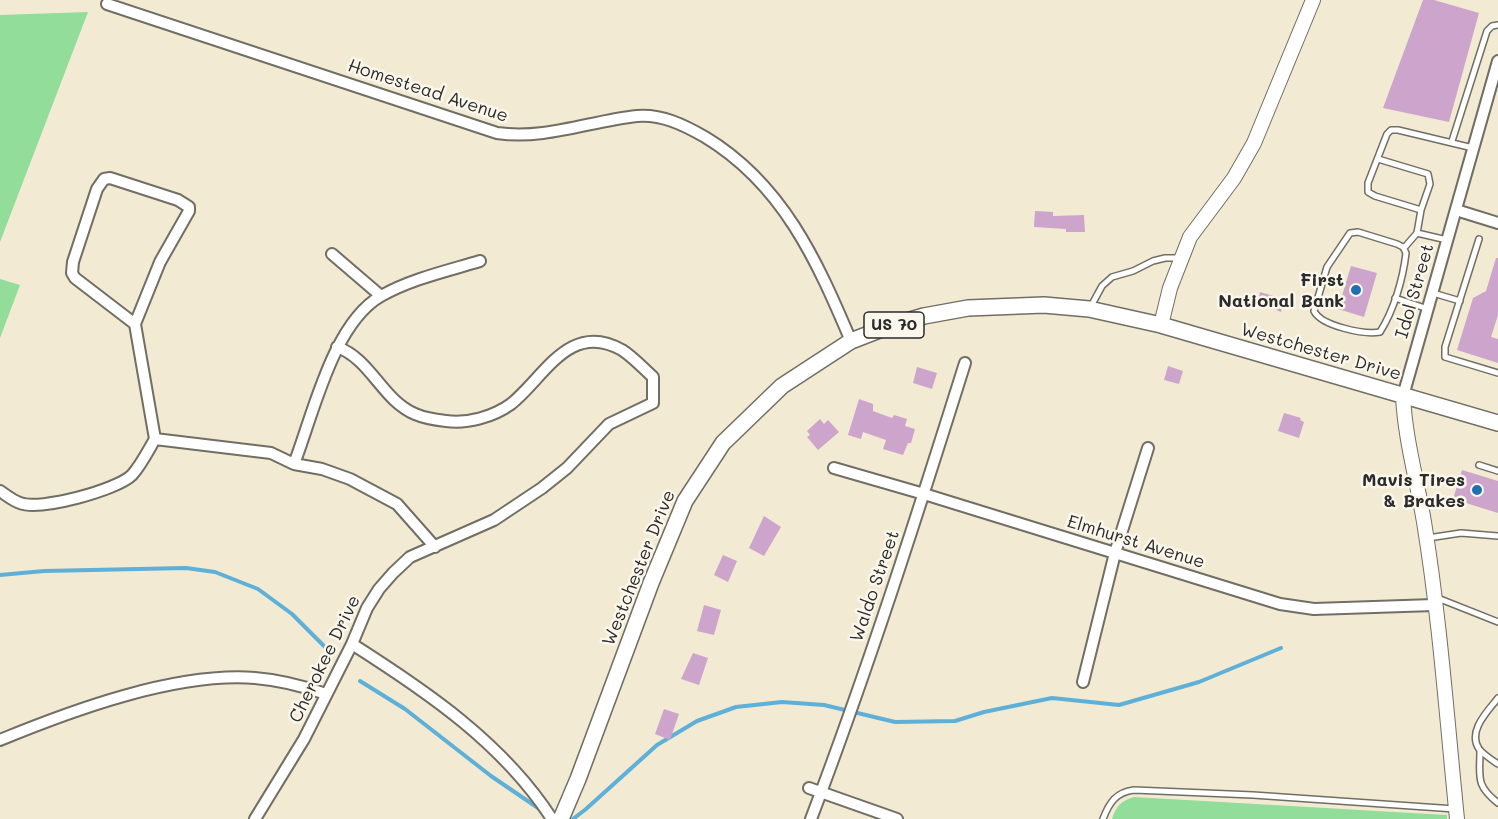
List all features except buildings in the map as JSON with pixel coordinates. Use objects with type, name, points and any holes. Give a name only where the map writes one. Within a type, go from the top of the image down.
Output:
[{"type":"main road","name":"Westchester Drive","points":[[561,819],[651,583],[685,501],[723,443],[782,386],[851,340],[924,316],[969,308],[1044,305],[1089,309],[1161,325],[1498,423]]},
{"type":"street","points":[[1161,325],[1180,258],[1190,237],[1234,178],[1254,143],[1313,0]]},
{"type":"street","name":"Homestead Avenue","points":[[107,4],[497,133],[516,136],[533,135],[637,116],[674,121],[713,142],[733,156],[752,172],[784,209],[824,280],[851,340]]},
{"type":"street","name":"Idol Street","points":[[1457,814],[1426,538],[1404,426],[1403,396],[1498,61]]},
{"type":"street","points":[[0,491],[21,504],[40,505],[64,501],[118,485],[132,475],[155,440],[135,324],[160,262],[189,211],[189,207],[177,200],[110,178],[104,179],[97,189],[73,262],[72,273],[75,278],[135,324]]},
{"type":"street","points":[[1456,210],[1498,223]]},
{"type":"street","points":[[332,254],[381,296]]},
{"type":"street","points":[[294,464],[337,347],[370,304],[381,296],[419,280],[480,261]]},
{"type":"street","name":"Cherokee Drive","points":[[255,819],[304,739],[352,644],[367,608],[379,589],[410,558],[494,520],[542,488],[567,468],[609,424],[639,408],[648,406],[652,403],[653,398],[653,377],[623,351],[597,343],[582,343],[561,353],[513,402],[501,411],[466,422],[446,421],[415,414],[399,404],[365,365],[349,351],[337,347]]},
{"type":"street","name":"Waldo Street","points":[[811,819],[924,494],[965,363]]},
{"type":"street","points":[[155,440],[271,453],[294,464],[322,469],[350,479],[398,504],[435,547]]},
{"type":"street","points":[[1083,682],[1115,553],[1148,448]]},
{"type":"street","name":"Elmhurst Avenue","points":[[834,468],[1297,608],[1314,609],[1434,601]]},
{"type":"street","points":[[352,644],[412,682],[444,706],[520,777],[552,819]]},
{"type":"street","points":[[0,740],[58,716],[108,700],[180,683],[219,678],[252,678],[302,686],[326,694]]},
{"type":"street","points":[[809,788],[897,819]]},
{"type":"lane","points":[[1452,141],[1487,31],[1492,26],[1498,25]]},
{"type":"lane","points":[[1421,210],[1374,196],[1368,192],[1368,183],[1387,134],[1391,130],[1452,141],[1473,148]]},
{"type":"lane","points":[[1378,159],[1428,174],[1430,184],[1421,210],[1417,233],[1404,248],[1405,259],[1386,324],[1380,332],[1360,333],[1317,317],[1314,311],[1327,267],[1350,233],[1358,232],[1404,248]]},
{"type":"lane","points":[[1417,233],[1448,241]]},
{"type":"lane","points":[[1479,239],[1445,348],[1445,357],[1498,374]]},
{"type":"lane","points":[[1089,309],[1102,286],[1112,277],[1133,271],[1153,261],[1180,258]]},
{"type":"lane","points":[[1432,293],[1460,301]]},
{"type":"lane","points":[[1395,298],[1428,309]]},
{"type":"lane","points":[[1479,465],[1498,471]]},
{"type":"lane","points":[[1426,538],[1461,533],[1498,536]]},
{"type":"lane","points":[[1434,601],[1498,622]]},
{"type":"lane","points":[[1498,698],[1480,722],[1476,732],[1476,742],[1480,750],[1498,764]]},
{"type":"lane","points":[[1480,750],[1480,778],[1484,792],[1498,803]]},
{"type":"lane","points":[[1103,819],[1112,800],[1124,791],[1134,790],[1253,795],[1457,814]]},
{"type":"green space","points":[[88,12],[0,242],[0,15]]},
{"type":"green space","points":[[0,279],[20,285],[0,338]]},
{"type":"green space","points":[[1134,797],[1447,815],[1447,819],[1112,819],[1120,805]]},
{"type":"waterway","points":[[0,575],[44,571],[186,568],[215,572],[258,589],[292,614],[325,647]]},
{"type":"waterway","points":[[573,819],[657,745],[697,721],[736,707],[782,702],[824,705],[895,722],[955,721],[984,712],[1052,698],[1119,705],[1199,682],[1281,648]]},
{"type":"waterway","points":[[360,681],[405,709],[491,776],[541,810]]},
{"type":"place","name":"First National Bank","points":[[1356,290]]},
{"type":"place","name":"Mavis Tires & Brakes","points":[[1477,490]]}]
